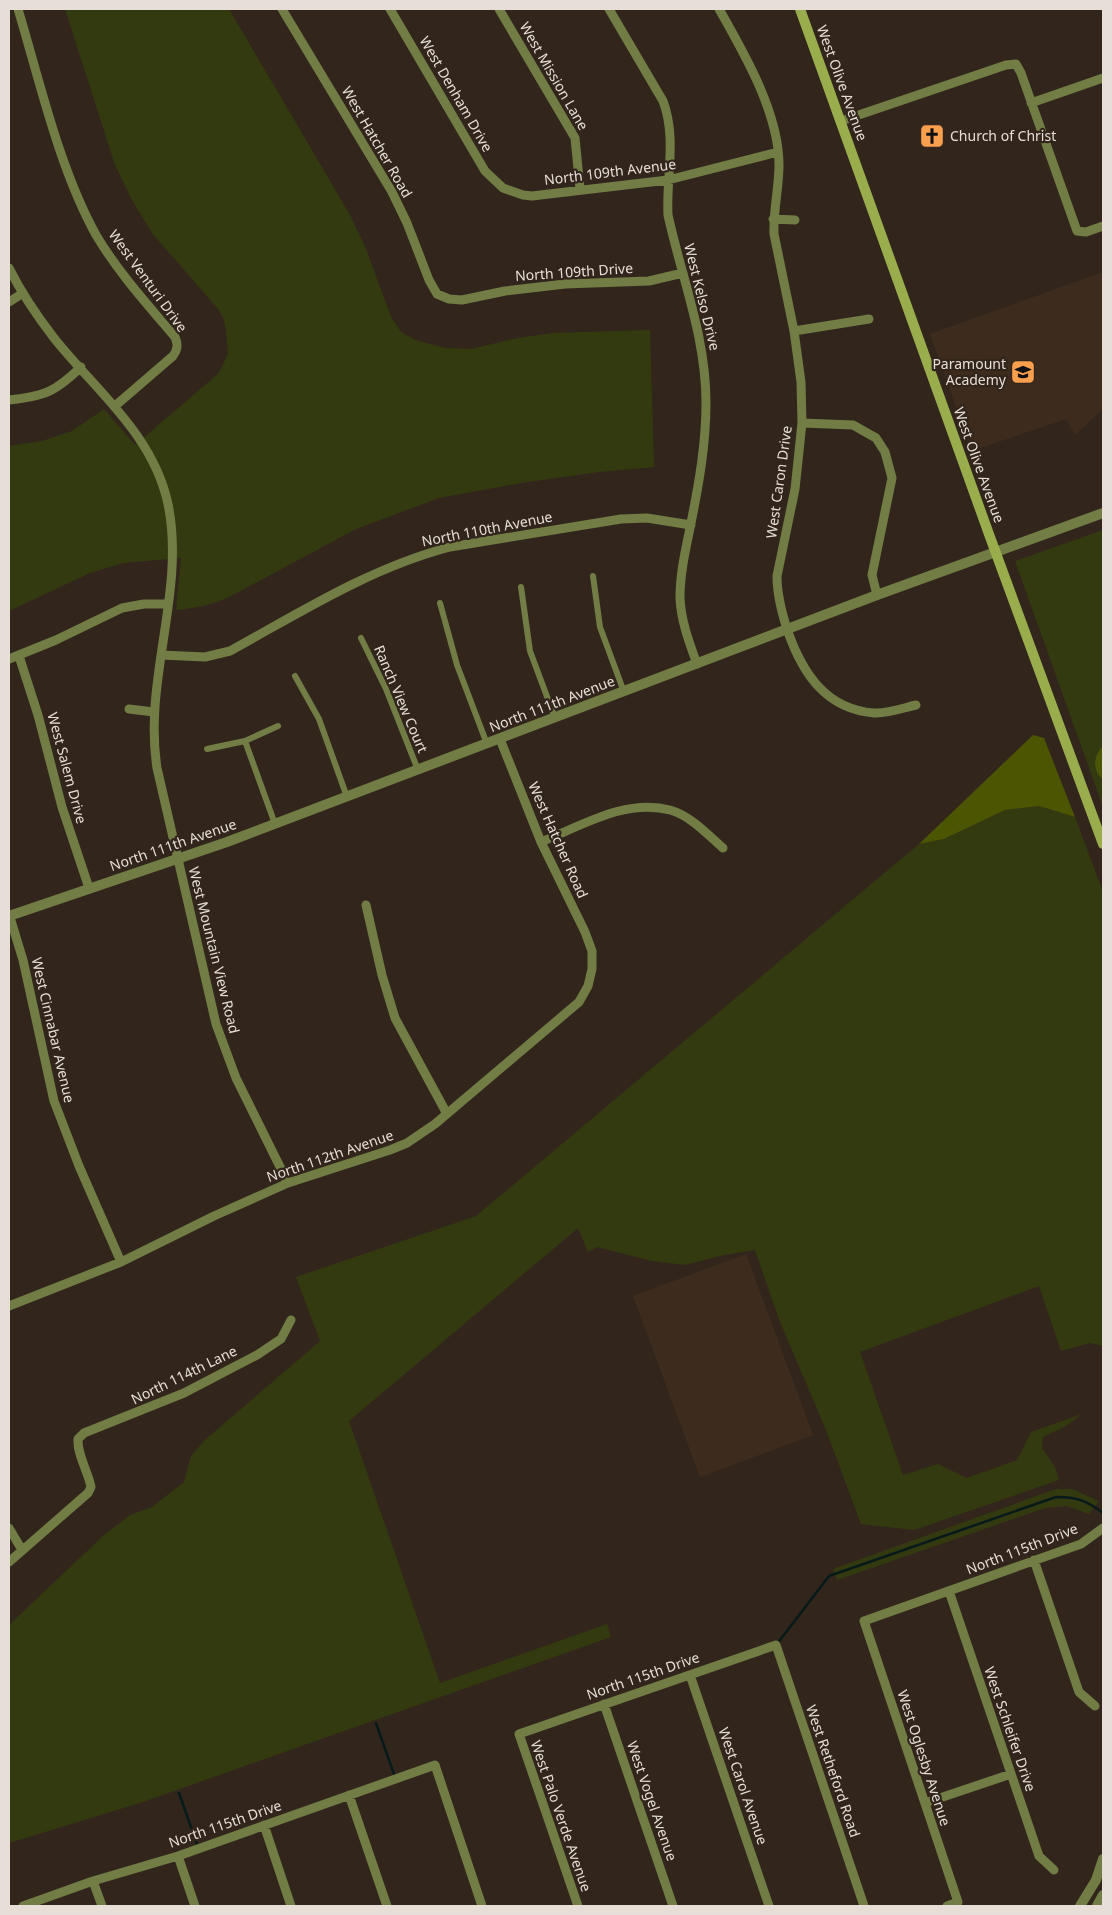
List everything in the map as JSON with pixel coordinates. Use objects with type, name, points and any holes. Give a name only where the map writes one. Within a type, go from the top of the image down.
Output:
[{"type":"main road","name":"West Olive Avenue","points":[[800,9],[995,552],[1103,844]]},
{"type":"street","name":"West Venturi Drive","points":[[18,9],[62,155],[85,212],[96,234],[124,277],[175,337],[177,342],[177,348],[173,356],[114,406]]},
{"type":"street","name":"West Hatcher Road","points":[[282,9],[392,192],[407,223],[429,280],[437,294]]},
{"type":"street","name":"West Denham Drive","points":[[390,9],[485,171],[503,188]]},
{"type":"street","name":"West Mission Lane","points":[[499,9],[575,138],[580,189]]},
{"type":"street","name":"West Kelso Drive","points":[[609,9],[663,101],[668,113],[671,129],[668,214],[702,348],[706,394],[704,451],[681,572],[680,599],[686,634],[697,664]]},
{"type":"street","name":"West Caron Drive","points":[[719,9],[739,44],[760,91],[775,132],[778,152],[779,166],[773,219],[777,255],[794,331],[801,382],[802,423],[795,489],[777,576],[778,596],[787,629],[796,656],[807,674],[819,689],[835,700],[854,709],[877,713],[916,705]]},
{"type":"street","points":[[841,122],[1006,65],[1016,64],[1032,103],[1077,231],[1086,232],[1103,226]]},
{"type":"street","points":[[1032,103],[1103,78]]},
{"type":"street","name":"North 109th Avenue","points":[[503,188],[532,196],[668,180],[778,152]]},
{"type":"street","points":[[773,219],[796,220]]},
{"type":"street","name":"West Mountain View Road","points":[[9,268],[23,294],[54,338],[81,367],[145,445],[168,502],[173,552],[154,712],[156,763],[210,1002],[224,1048],[236,1078],[288,1183]]},
{"type":"street","name":"North 109th Drive","points":[[437,294],[449,299],[462,300],[505,290],[565,284],[649,281],[683,273]]},
{"type":"street","points":[[9,302],[23,294]]},
{"type":"street","points":[[794,331],[869,319]]},
{"type":"street","points":[[9,400],[30,398],[49,392],[65,382],[81,367]]},
{"type":"street","points":[[802,423],[853,425],[876,438],[885,452],[892,478],[872,575],[877,595]]},
{"type":"street","name":"North 111th Avenue","points":[[9,915],[178,860],[877,595],[1103,513]]},
{"type":"street","name":"North 110th Avenue","points":[[161,655],[204,657],[230,651],[381,570],[410,558],[450,548],[621,519],[647,518],[691,525]]},
{"type":"street","points":[[593,576],[600,627],[624,692]]},
{"type":"street","points":[[521,587],[530,651],[555,718]]},
{"type":"street","points":[[440,603],[457,665],[487,744]]},
{"type":"street","points":[[9,659],[122,608],[144,604],[167,604]]},
{"type":"street","name":"Ranch View Court","points":[[362,638],[386,689],[418,770]]},
{"type":"street","name":"West Salem Drive","points":[[19,656],[38,714],[62,807],[89,888]]},
{"type":"street","points":[[295,676],[319,719],[347,796]]},
{"type":"street","points":[[129,709],[154,712]]},
{"type":"street","points":[[207,749],[245,741],[278,726]]},
{"type":"street","name":"West Hatcher Road","points":[[500,739],[541,842],[585,932],[592,951]]},
{"type":"street","points":[[245,741],[275,824]]},
{"type":"street","points":[[541,842],[605,816],[636,806],[670,810],[696,823],[723,848]]},
{"type":"street","points":[[366,905],[382,975],[395,1018],[447,1114]]},
{"type":"street","name":"West Cinnabar Avenue","points":[[9,915],[23,960],[54,1101],[79,1166],[121,1262]]},
{"type":"street","name":"North 112th Avenue","points":[[9,1306],[121,1262],[207,1219],[288,1183],[390,1150],[420,1136],[579,1002],[588,986],[592,969],[592,951]]},
{"type":"street","name":"North 114th Lane","points":[[22,1550],[88,1493],[91,1487],[78,1446],[78,1438],[84,1433],[184,1393],[257,1355],[281,1339],[291,1320]]},
{"type":"street","points":[[9,1528],[22,1550],[9,1562]]},
{"type":"street","name":"North 115th Drive","points":[[864,1621],[1081,1544],[1103,1528]]},
{"type":"street","points":[[1034,1560],[1079,1692],[1095,1706]]},
{"type":"street","name":"West Schleifer Drive","points":[[949,1591],[1039,1856],[1054,1870]]},
{"type":"street","name":"West Oglesby Avenue","points":[[864,1621],[958,1902],[947,1906]]},
{"type":"street","name":"North 115th Drive","points":[[519,1734],[776,1645]]},
{"type":"street","name":"West Retheford Road","points":[[776,1645],[864,1906]]},
{"type":"street","name":"West Carol Avenue","points":[[690,1674],[769,1906]]},
{"type":"street","name":"West Vogel Avenue","points":[[604,1704],[673,1906]]},
{"type":"street","name":"West Palo Verde Avenue","points":[[519,1734],[578,1906]]},
{"type":"street","name":"North 115th Drive","points":[[23,1906],[93,1881],[178,1856],[435,1764],[482,1906]]},
{"type":"street","points":[[925,1803],[1011,1774]]},
{"type":"street","points":[[349,1795],[387,1906]]},
{"type":"street","points":[[264,1825],[291,1906]]},
{"type":"street","points":[[178,1856],[195,1906]]},
{"type":"street","points":[[1080,1906],[1096,1880],[1103,1859]]},
{"type":"street","points":[[93,1881],[102,1906]]},
{"type":"street","points":[[1097,1906],[1103,1895]]},
{"type":"shaded area","name":"Paramount Academy","points":[[1103,272],[1103,409],[1075,435],[1066,419],[972,451],[930,334]]},
{"type":"shaded area","points":[[746,1254],[813,1435],[700,1477],[633,1296]]},
{"type":"green space","points":[[65,9],[229,9],[350,215],[366,249],[391,317],[401,332],[415,340],[445,348],[471,349],[518,338],[552,333],[650,330],[654,467],[599,472],[521,483],[439,498],[356,529],[231,596],[204,606],[176,610],[181,558],[123,563],[90,573],[9,611],[9,446],[42,441],[72,431],[104,409],[135,445],[219,373],[228,354],[224,320],[219,310],[152,233],[132,200],[115,165]]},
{"type":"green space","points":[[1103,530],[1103,746],[1099,776],[1103,780],[1103,807],[1015,561]]},
{"type":"green space","points":[[1033,735],[1044,738],[1075,817],[1039,806],[1005,810],[944,839],[919,844]]},
{"type":"green space","points":[[1103,746],[1103,780],[1097,772],[1095,763],[1097,754]]},
{"type":"green space","points":[[1039,806],[1075,817],[1103,892],[1103,1346],[1090,1343],[1061,1351],[1039,1286],[860,1352],[903,1475],[938,1464],[967,1478],[1017,1460],[1031,1432],[1082,1414],[1066,1426],[1043,1437],[1042,1448],[1055,1467],[1059,1480],[914,1530],[861,1524],[826,1430],[780,1322],[755,1250],[724,1255],[685,1265],[652,1261],[597,1247],[588,1252],[578,1228],[349,1421],[440,1683],[607,1624],[611,1637],[140,1803],[9,1843],[9,1625],[103,1536],[130,1515],[152,1507],[184,1482],[191,1456],[205,1440],[320,1341],[296,1277],[476,1216],[919,844],[944,839],[1005,810]]},
{"type":"green space","points":[[1056,1489],[1072,1489],[1099,1501],[1089,1514],[1067,1506],[1045,1508],[837,1580],[833,1569]]},
{"type":"waterway","points":[[777,1644],[829,1576],[1056,1497],[1081,1500],[1103,1513]]},
{"type":"waterway","points":[[376,1723],[395,1777]]},
{"type":"waterway","points":[[179,1793],[198,1847]]},
{"type":"place","name":"Church of Christ","points":[[932,136]]},
{"type":"place","name":"Paramount Academy","points":[[1023,372]]}]
